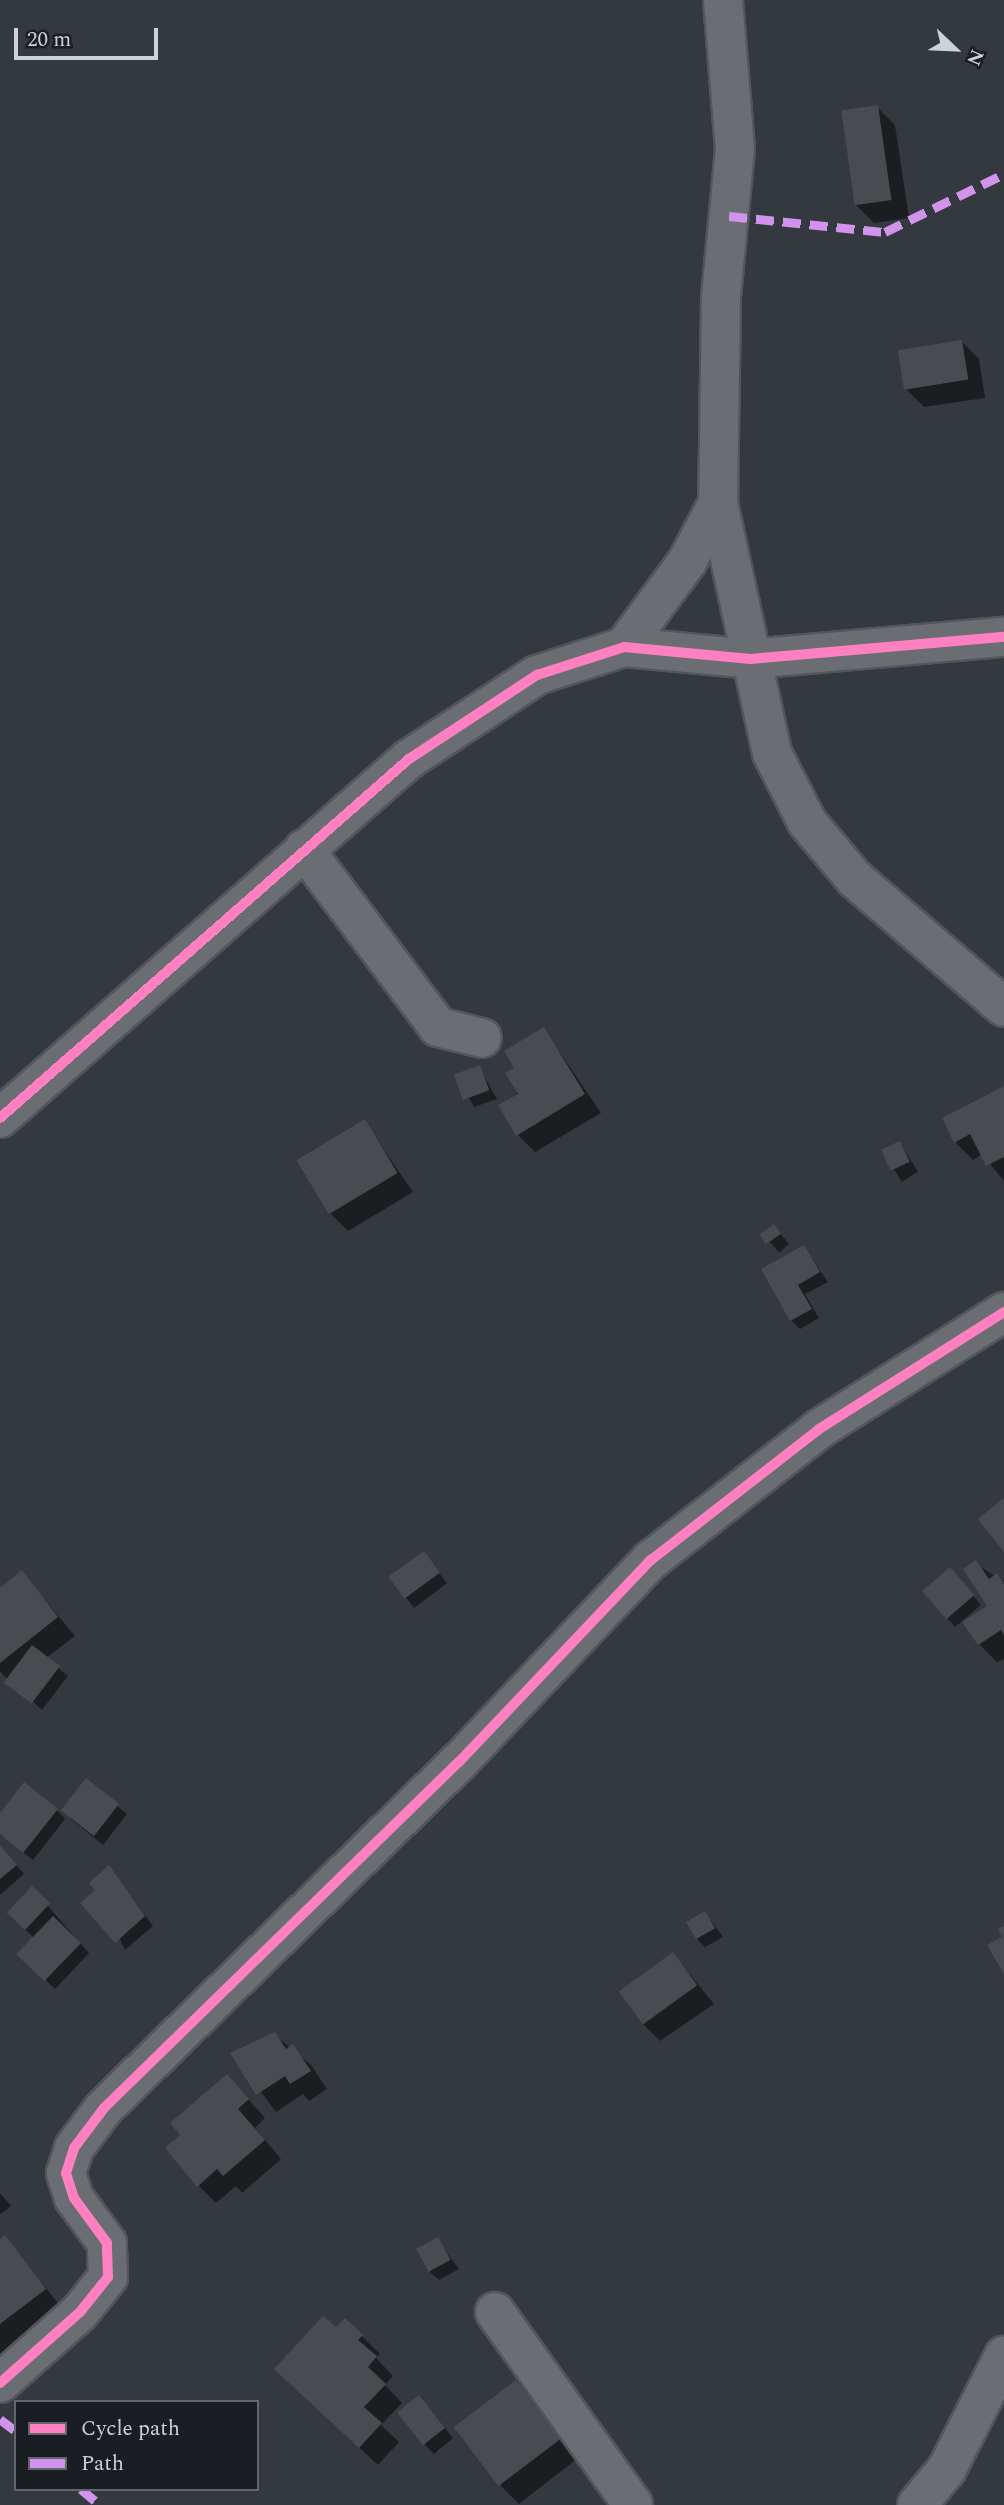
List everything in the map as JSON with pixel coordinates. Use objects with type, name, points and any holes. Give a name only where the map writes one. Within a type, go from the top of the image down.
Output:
[{"type":"street","points":[[723,0],[735,149],[721,298],[718,503],[772,753],[807,822],[855,879],[1004,1007]]},
{"type":"street","points":[[624,647],[687,562],[718,503]]},
{"type":"street","points":[[0,1118],[409,759],[537,675],[624,647],[750,659],[1004,637]]},
{"type":"street","points":[[304,849],[438,1027],[482,1038]]},
{"type":"street","points":[[0,2384],[80,2312],[108,2277],[107,2243],[74,2198],[66,2173],[74,2148],[104,2108],[459,1762],[651,1560],[819,1429],[1004,1312]]},
{"type":"street","points":[[495,2312],[633,2505]]},
{"type":"street","points":[[917,2505],[947,2469],[1004,2356]]},
{"type":"building","points":[[878,105],[891,200],[855,205],[841,110]]},
{"type":"building","points":[[962,340],[968,380],[904,390],[898,350]]},
{"type":"building","points":[[544,1027],[585,1094],[516,1136],[498,1105],[518,1094],[505,1073],[514,1068],[504,1051]]},
{"type":"building","points":[[480,1065],[489,1090],[463,1100],[454,1075]]},
{"type":"building","points":[[1004,1086],[1004,1157],[986,1166],[970,1134],[954,1143],[942,1118]]},
{"type":"building","points":[[365,1119],[397,1173],[329,1214],[296,1160]]},
{"type":"building","points":[[900,1141],[910,1162],[891,1171],[881,1150]]},
{"type":"building","points":[[774,1224],[781,1234],[766,1244],[759,1234]]},
{"type":"building","points":[[804,1245],[820,1272],[798,1285],[812,1309],[790,1321],[761,1269]]},
{"type":"building","points":[[1004,1498],[1004,1552],[978,1519]]},
{"type":"building","points":[[424,1551],[440,1573],[404,1599],[388,1577]]},
{"type":"building","points":[[976,1560],[989,1579],[997,1573],[1004,1584],[1004,1635],[1001,1630],[978,1645],[962,1622],[987,1606],[963,1569]]},
{"type":"building","points":[[950,1567],[974,1595],[946,1619],[922,1591]]},
{"type":"building","points":[[22,1570],[58,1617],[0,1663],[0,1588]]},
{"type":"building","points":[[32,1645],[60,1666],[32,1704],[4,1683]]},
{"type":"building","points":[[86,1778],[119,1804],[94,1836],[61,1810]]},
{"type":"building","points":[[24,1782],[58,1809],[23,1853],[0,1834],[0,1813]]},
{"type":"building","points":[[0,1845],[17,1865],[0,1879]]},
{"type":"building","points":[[109,1865],[145,1916],[115,1943],[80,1903],[95,1890],[89,1883]]},
{"type":"building","points":[[32,1886],[50,1903],[25,1930],[7,1913]]},
{"type":"building","points":[[705,1911],[715,1928],[696,1939],[686,1922]]},
{"type":"building","points":[[53,1916],[81,1943],[44,1981],[16,1954]]},
{"type":"building","points":[[1004,1925],[1004,1974],[987,1945],[1002,1937],[998,1929]]},
{"type":"building","points":[[673,1952],[697,1985],[643,2025],[619,1991]]},
{"type":"building","points":[[275,2032],[286,2049],[293,2044],[311,2071],[290,2084],[285,2076],[256,2095],[230,2053]]},
{"type":"building","points":[[227,2074],[249,2099],[238,2109],[265,2140],[223,2176],[217,2169],[197,2187],[165,2148],[180,2135],[170,2123]]},
{"type":"building","points":[[5,2235],[46,2289],[0,2324],[0,2239]]},
{"type":"building","points":[[438,2237],[451,2260],[429,2272],[416,2249]]},
{"type":"building","points":[[323,2316],[336,2327],[345,2318],[363,2335],[358,2340],[377,2356],[368,2367],[386,2384],[364,2407],[382,2423],[359,2448],[274,2369]]},
{"type":"building","points":[[516,2380],[561,2439],[498,2486],[454,2427]]},
{"type":"building","points":[[419,2395],[445,2428],[423,2445],[397,2412]]},
{"type":"marked path","points":[[729,216],[885,232],[1004,174]]},
{"type":"marked path","points":[[0,2419],[14,2430]]},
{"type":"marked path","points":[[83,2491],[100,2505]]},
{"type":"cycle path","points":[[0,1118],[409,759],[537,675],[624,647],[750,659],[1004,637]]},
{"type":"cycle path","points":[[0,2383],[80,2312],[108,2277],[107,2243],[74,2198],[66,2173],[74,2148],[104,2108],[459,1762],[651,1560],[819,1429],[1004,1312]]}]
